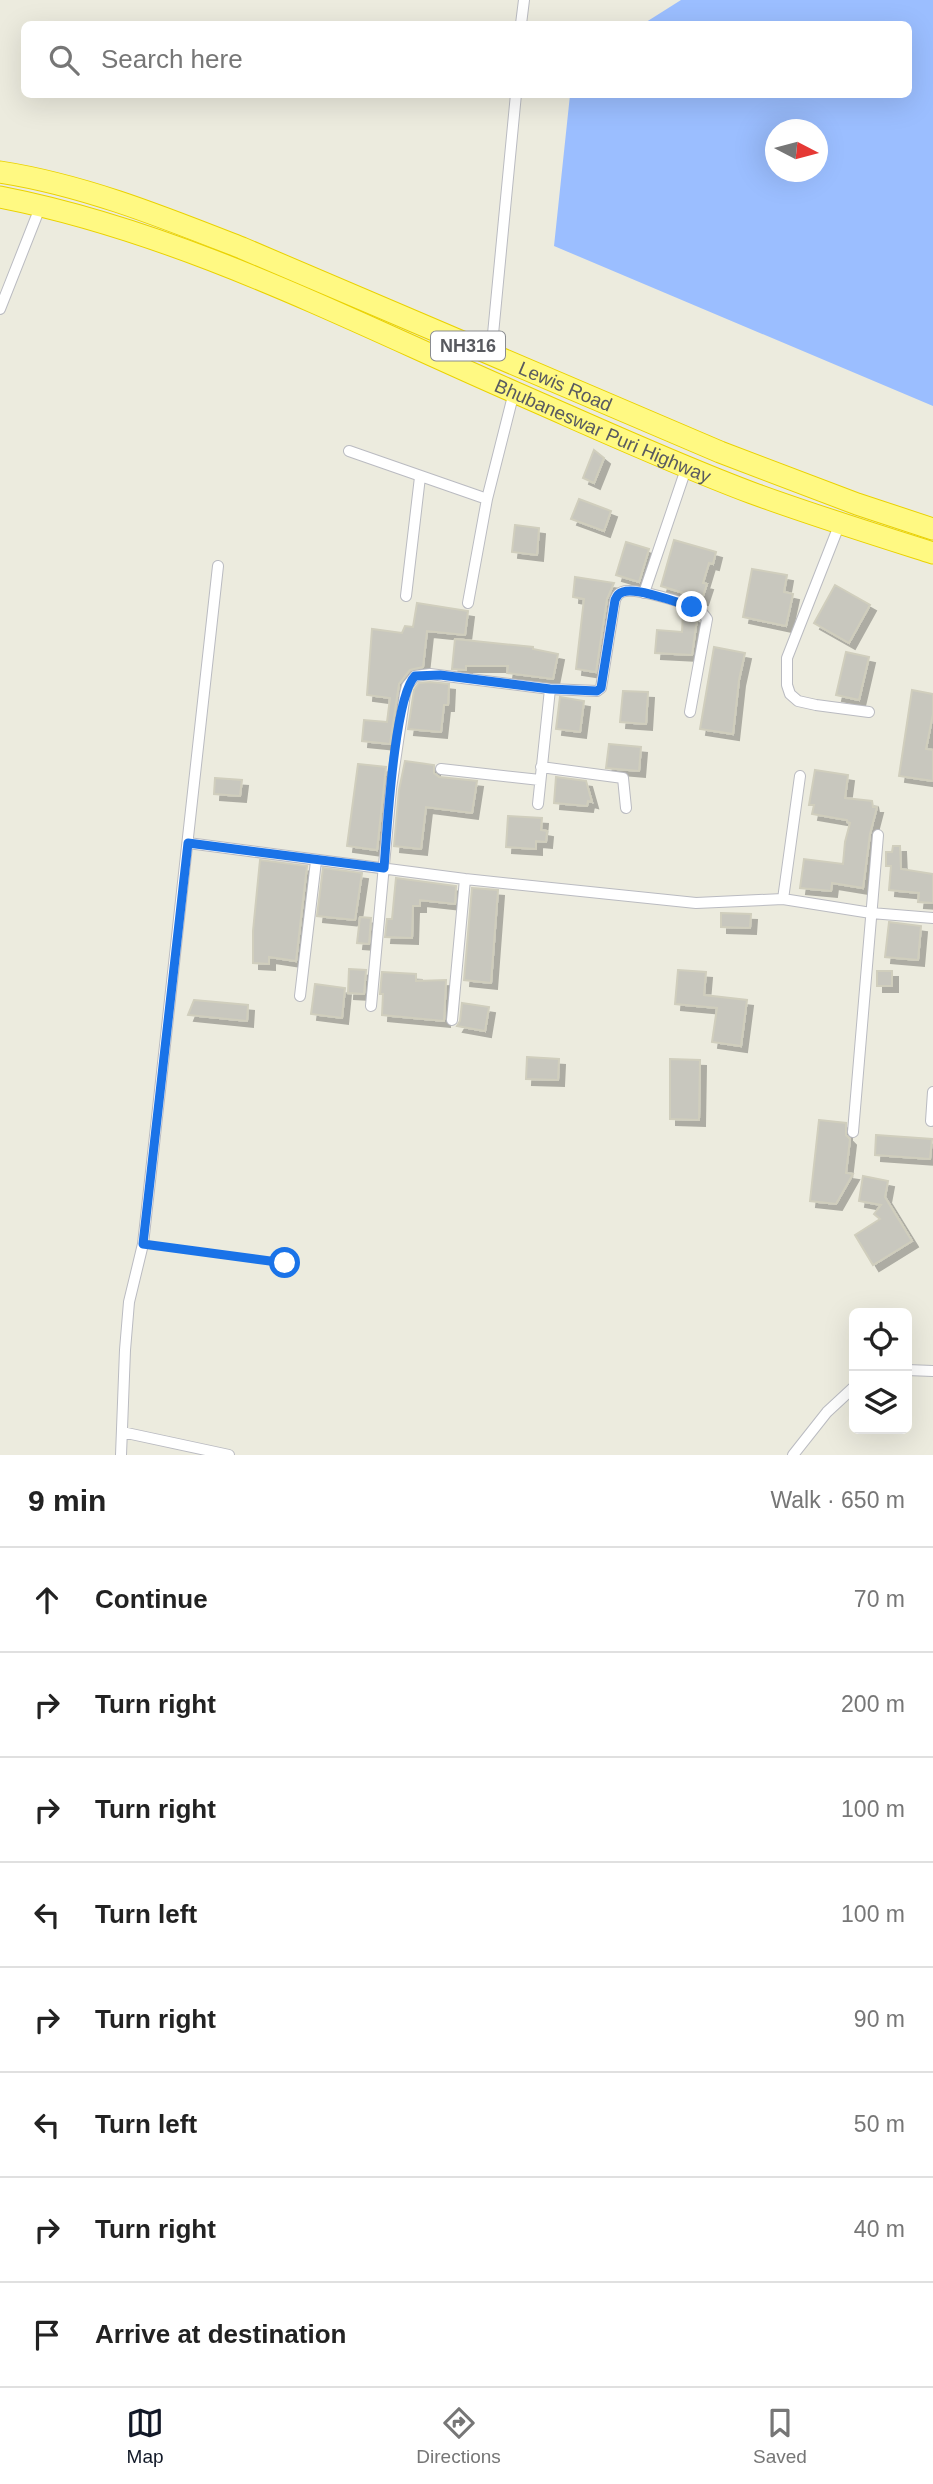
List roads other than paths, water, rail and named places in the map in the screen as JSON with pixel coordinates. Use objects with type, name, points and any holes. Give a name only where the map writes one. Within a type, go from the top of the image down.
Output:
[{"type":"highway","name":"Lewis Road","points":[[0,172],[65,185],[174,221],[777,475],[933,529]]},
{"type":"highway","name":"Bhubaneswar Puri Highway","points":[[0,197],[41,205],[130,231],[202,257],[325,307],[514,392],[751,493],[933,553]]},
{"type":"street","points":[[522,21],[523,0]]},
{"type":"street","points":[[491,355],[516,98]]},
{"type":"street","points":[[0,309],[41,205]]},
{"type":"street","points":[[468,603],[487,499],[514,392]]},
{"type":"street","points":[[349,451],[487,499]]},
{"type":"street","points":[[644,593],[687,466]]},
{"type":"street","points":[[405,596],[420,477]]},
{"type":"street","points":[[840,523],[787,659],[787,685],[790,694],[799,701],[869,712]]},
{"type":"street","points":[[121,1455],[129,1303],[143,1244],[218,566]]},
{"type":"street","points":[[371,1006],[391,789],[405,694],[415,676],[430,674],[550,689],[591,691],[601,688],[615,600],[619,593],[625,591],[644,593],[702,611],[707,619],[690,712]]},
{"type":"street","points":[[538,804],[550,689]]},
{"type":"street","points":[[541,767],[624,778],[626,808]]},
{"type":"street","points":[[441,769],[540,780]]},
{"type":"street","points":[[783,900],[800,776]]},
{"type":"street","points":[[853,1132],[878,835]]},
{"type":"street","points":[[188,843],[465,879],[696,903],[783,900],[871,913],[933,918]]},
{"type":"street","points":[[300,996],[316,861]]},
{"type":"street","points":[[452,1020],[465,879]]},
{"type":"street","points":[[931,1121],[933,1092]]},
{"type":"street","points":[[912,1370],[933,1371]]},
{"type":"street","points":[[793,1455],[827,1412],[849,1392]]},
{"type":"street","points":[[122,1432],[229,1455]]},
{"type":"lane","points":[[143,1244],[285,1263]]},
{"type":"water","points":[[681,0],[933,0],[933,406],[554,246],[570,98],[912,98],[912,21],[648,21]]}]
